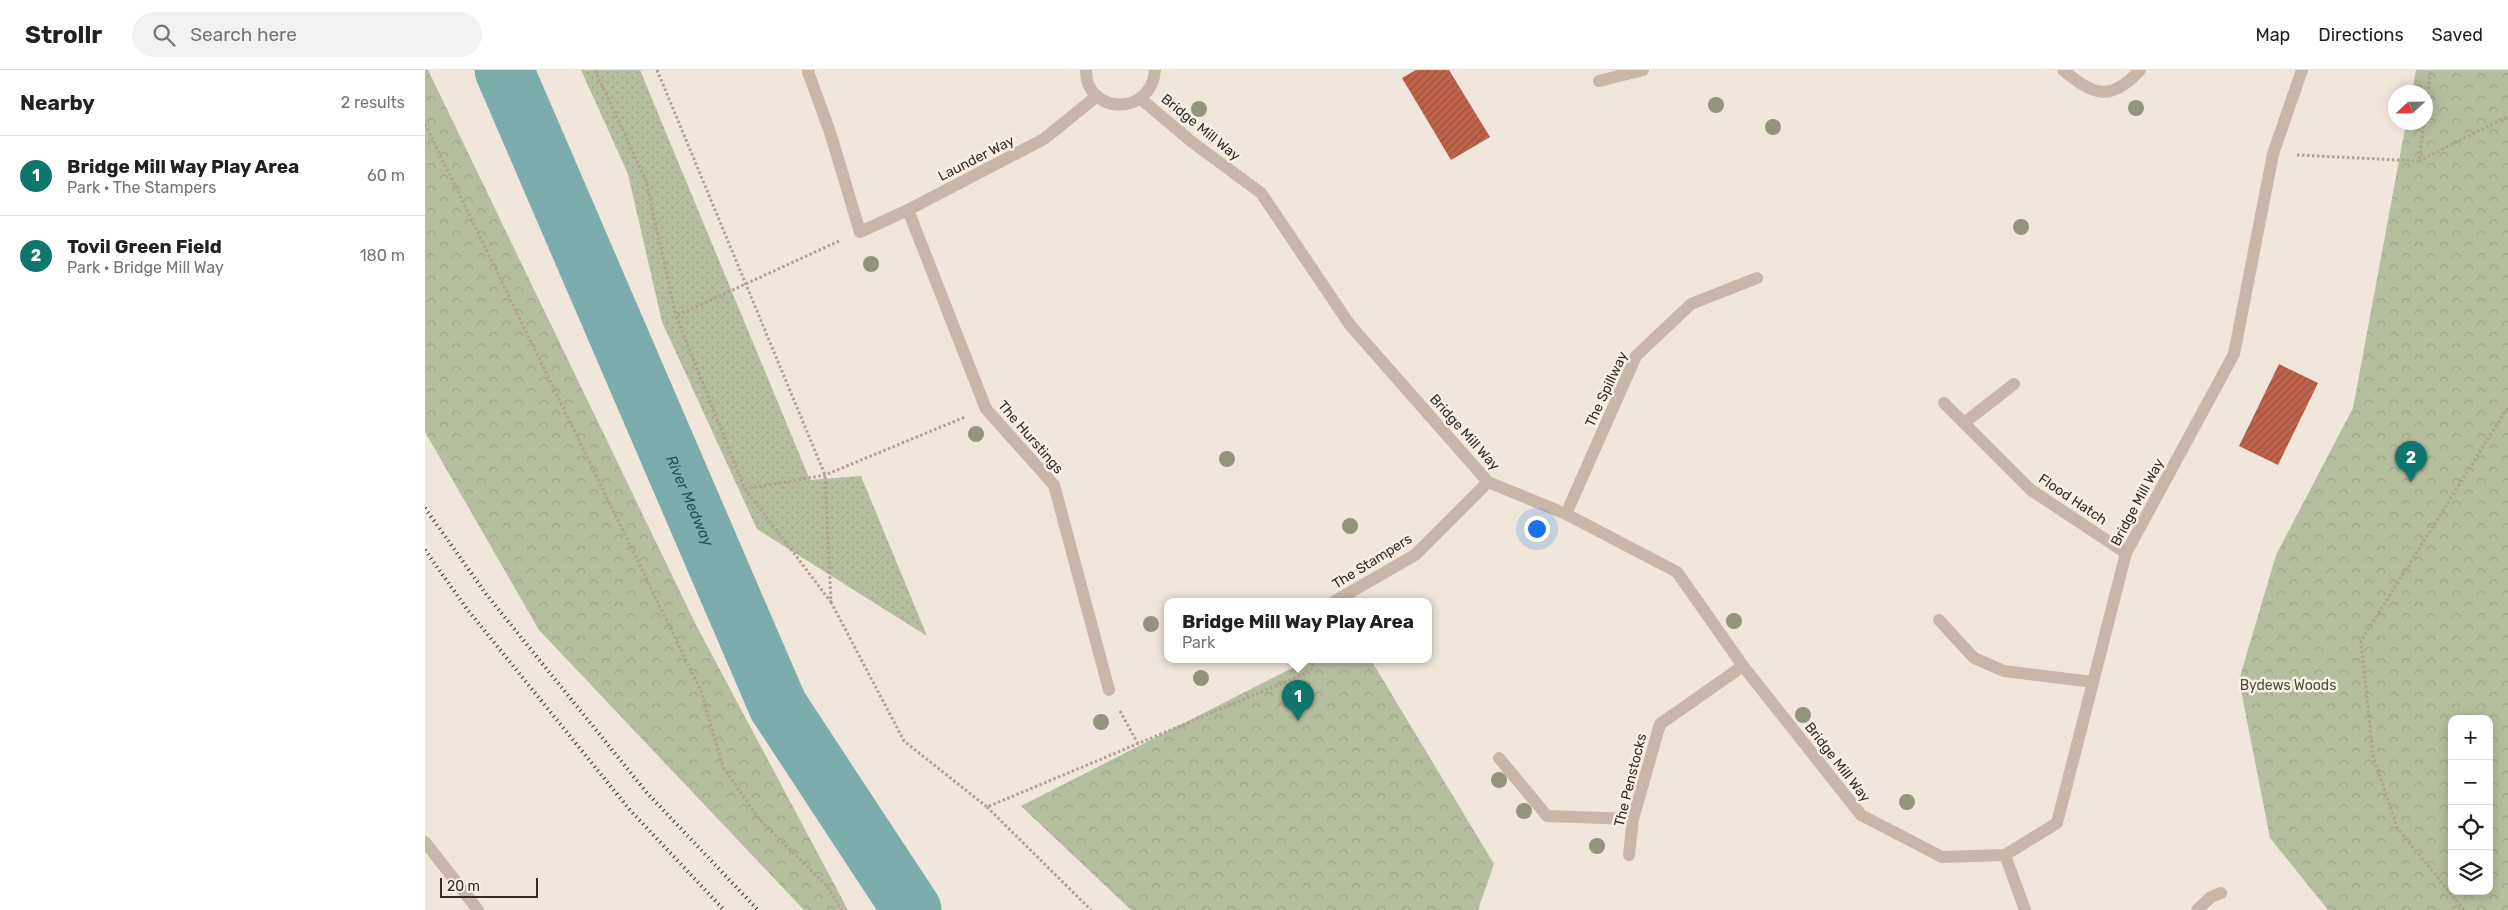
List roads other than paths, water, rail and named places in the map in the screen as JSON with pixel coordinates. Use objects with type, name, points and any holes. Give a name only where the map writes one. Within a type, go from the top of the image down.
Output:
[{"type":"street","name":"Launder Way","points":[[809,70],[808,72],[830,132],[860,232],[908,210],[1045,139],[1097,96]]},
{"type":"street","points":[[1086,70],[1090,87],[1097,96],[1107,103],[1119,106],[1131,104],[1141,99],[1149,90],[1155,70]]},
{"type":"street","points":[[1599,81],[1643,70]]},
{"type":"street","points":[[2063,70],[2085,88],[2100,92],[2116,90],[2132,79],[2140,70]]},
{"type":"street","name":"Bridge Mill Way","points":[[1141,99],[1192,142],[1261,193],[1350,325],[1488,482],[1566,514],[1677,572],[1743,666],[1861,815],[1942,857],[2005,855],[2057,823],[2126,552],[2234,354],[2273,154],[2302,70]]},
{"type":"street","name":"The Hurstings","points":[[908,210],[986,409],[1054,484],[1109,690]]},
{"type":"street","name":"The Spillway","points":[[1566,514],[1636,356],[1691,304],[1757,278]]},
{"type":"street","points":[[1964,424],[2014,384]]},
{"type":"street","name":"Flood Hatch","points":[[1944,403],[2031,490],[2126,552]]},
{"type":"street","name":"The Stampers","points":[[1342,598],[1415,555],[1488,482]]},
{"type":"street","points":[[1939,620],[1974,658],[2004,671],[2093,682]]},
{"type":"street","name":"The Penstocks","points":[[1629,855],[1633,819],[1660,724],[1743,666]]},
{"type":"street","points":[[1499,758],[1547,816],[1633,819]]},
{"type":"street","points":[[425,842],[478,910]]},
{"type":"street","points":[[2005,855],[2025,910]]},
{"type":"street","points":[[2197,910],[2211,897],[2221,893]]},
{"type":"waterway","name":"River Medway","points":[[504,70],[778,706],[912,910]]},
{"type":"railway","points":[[425,508],[486,594],[647,793],[758,910]]},
{"type":"railway","points":[[425,550],[467,609],[629,809],[724,910]]},
{"type":"place","name":"Tovil Green Field","points":[[2411,482]]},
{"type":"place","name":"Bridge Mill Way Play Area","points":[[1298,721]]},
{"type":"park label","name":"Bydews Woods","points":[[2288,685]]}]
